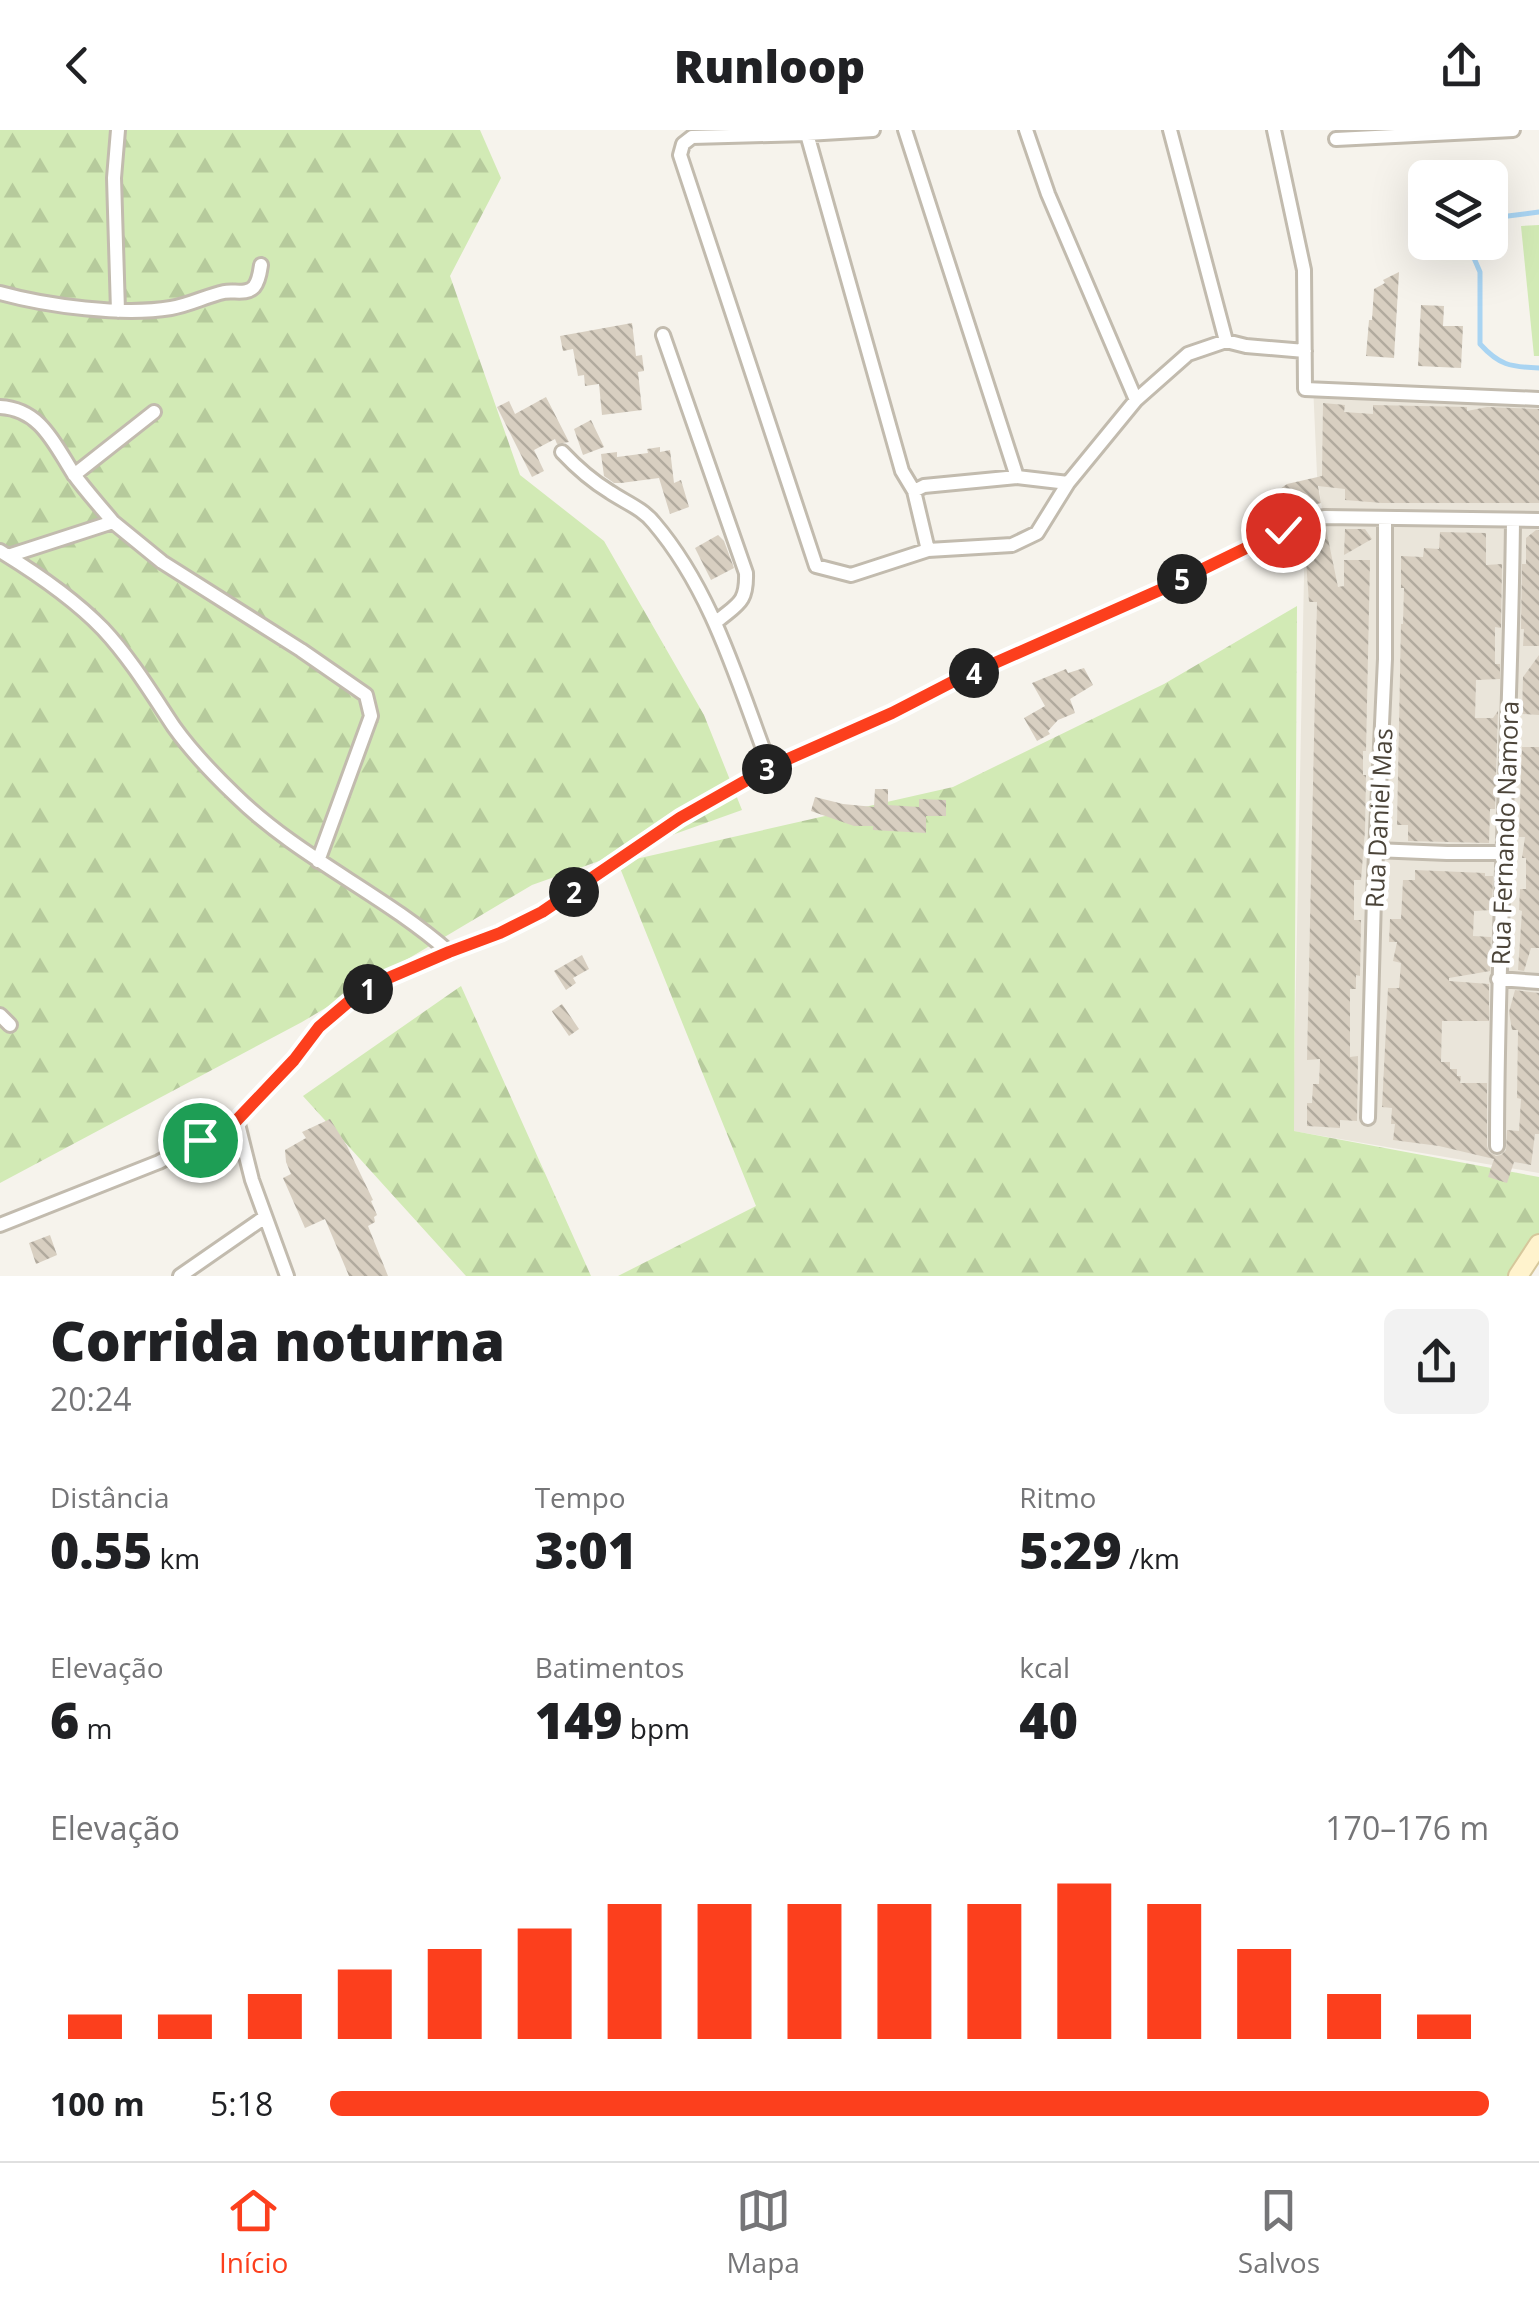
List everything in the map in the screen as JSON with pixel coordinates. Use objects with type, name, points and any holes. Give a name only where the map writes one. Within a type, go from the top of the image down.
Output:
[{"type":"main road","points":[[1518,1276],[1539,1244]]},
{"type":"street","points":[[118,130],[114,178],[118,311]]},
{"type":"street","points":[[873,130],[692,137],[680,155],[816,566],[852,576],[928,550],[1012,545],[1037,533],[1068,482],[1136,400],[1188,354],[1226,341],[1305,352]]},
{"type":"street","points":[[905,130],[1018,477]]},
{"type":"street","points":[[1026,130],[1048,194],[1136,400]]},
{"type":"street","points":[[1170,130],[1226,341]]},
{"type":"street","points":[[1274,130],[1304,270],[1305,389],[1539,398]]},
{"type":"street","points":[[1336,140],[1514,130]]},
{"type":"street","points":[[807,134],[902,471],[914,490],[928,550]]},
{"type":"street","points":[[0,293],[118,311],[168,308],[223,292],[247,291],[258,281],[262,265]]},
{"type":"street","points":[[663,335],[746,573],[743,599],[715,623]]},
{"type":"street","points":[[0,407],[36,419],[113,522],[162,562],[366,695],[371,716],[318,861]]},
{"type":"street","points":[[74,474],[154,412]]},
{"type":"street","points":[[562,452],[592,480],[653,521],[701,594],[715,623],[770,767]]},
{"type":"street","points":[[914,490],[1018,477],[1068,482]]},
{"type":"street","points":[[0,1225],[159,1162],[237,1120],[294,1060],[319,1027],[353,998],[386,979],[542,912],[669,825],[770,767],[1300,522],[1324,517],[1539,520]]},
{"type":"street","name":"Rua Daniel Mas","points":[[1368,1118],[1384,678],[1385,518]]},
{"type":"street","name":"Rua Fernando Namora","points":[[1498,1146],[1498,978],[1513,520]]},
{"type":"street","points":[[4,554],[113,522]]},
{"type":"street","points":[[4,554],[71,601],[102,629],[152,690],[198,759],[274,831],[397,911],[449,952]]},
{"type":"street","points":[[1376,850],[1504,853]]},
{"type":"street","points":[[1498,978],[1539,982]]},
{"type":"street","points":[[237,1120],[252,1180],[287,1276]]},
{"type":"street","points":[[180,1276],[265,1216]]},
{"type":"shaded area","points":[[1313,384],[1539,399],[1539,1173],[1293,1131],[1305,526],[1322,509]]},
{"type":"green space","points":[[0,130],[480,130],[501,178],[450,276],[520,475],[604,541],[704,715],[742,810],[532,885],[302,1022],[0,1183]]},
{"type":"green space","points":[[1539,225],[1539,356],[1534,356],[1521,226]]},
{"type":"green space","points":[[1297,606],[1294,1131],[1539,1177],[1539,1235],[1520,1276],[618,1276],[756,1206],[618,863],[953,787],[1164,684]]},
{"type":"green space","points":[[461,986],[591,1276],[466,1276],[303,1096]]},
{"type":"building","points":[[1399,272],[1394,358],[1366,356],[1374,289]]},
{"type":"building","points":[[1421,305],[1444,306],[1443,326],[1463,326],[1461,368],[1418,366]]},
{"type":"building","points":[[632,323],[636,356],[642,355],[644,371],[638,372],[642,410],[602,415],[599,384],[585,386],[584,375],[578,376],[573,349],[563,351],[560,336]]},
{"type":"building","points":[[546,397],[569,442],[557,444],[555,439],[534,450],[544,471],[532,477],[497,407],[509,401],[515,414]]},
{"type":"building","points":[[1323,403],[1345,405],[1344,412],[1373,414],[1373,405],[1467,407],[1467,411],[1487,407],[1539,409],[1539,503],[1382,503],[1345,500],[1345,489],[1318,486],[1321,503],[1260,518],[1258,511],[1280,502],[1280,489],[1287,484],[1322,476]]},
{"type":"building","points":[[591,420],[604,447],[583,455],[574,429]]},
{"type":"building","points":[[660,447],[660,452],[670,450],[674,483],[681,480],[689,507],[670,514],[659,478],[614,483],[604,476],[601,454],[617,452],[617,457],[648,453],[647,449]]},
{"type":"building","points":[[1326,529],[1338,587],[1344,586],[1344,560],[1370,560],[1363,751],[1365,830],[1361,880],[1354,880],[1354,920],[1361,920],[1360,976],[1356,975],[1356,989],[1350,989],[1350,1057],[1358,1056],[1357,1121],[1340,1120],[1340,1128],[1307,1126],[1307,1103],[1312,1103],[1313,1084],[1319,1084],[1320,1059],[1307,1060],[1317,602],[1309,602],[1306,561],[1309,530]]},
{"type":"building","points":[[1345,529],[1365,529],[1372,539],[1344,555]]},
{"type":"building","points":[[1536,530],[1539,646],[1523,646],[1522,564],[1526,564],[1526,538]]},
{"type":"building","points":[[1440,532],[1486,533],[1486,565],[1502,564],[1501,628],[1495,627],[1495,664],[1500,664],[1500,679],[1476,680],[1475,718],[1493,718],[1498,711],[1495,809],[1490,809],[1489,843],[1408,841],[1408,825],[1397,825],[1404,588],[1401,556],[1423,557],[1424,548],[1439,549]]},
{"type":"building","points":[[718,535],[734,568],[711,580],[695,548]]},
{"type":"building","points":[[1539,655],[1539,715],[1522,714],[1523,677]]},
{"type":"building","points":[[1084,668],[1093,685],[1070,699],[1075,713],[1058,720],[1048,731],[1050,734],[1037,741],[1024,718],[1045,706],[1032,683],[1066,669],[1068,673]]},
{"type":"building","points":[[1522,747],[1539,747],[1539,948],[1531,948],[1524,971],[1518,970],[1520,889],[1526,889],[1526,858],[1522,858],[1525,837],[1519,837]]},
{"type":"building","points":[[875,789],[888,789],[888,805],[919,807],[919,799],[946,800],[946,816],[926,816],[926,833],[873,830],[873,826],[854,826],[811,811],[815,797],[874,807]]},
{"type":"building","points":[[1415,870],[1493,876],[1492,910],[1474,911],[1473,936],[1491,937],[1490,971],[1449,978],[1489,984],[1489,1021],[1442,1021],[1441,1062],[1450,1062],[1450,1069],[1457,1069],[1460,1083],[1487,1083],[1487,1146],[1496,1156],[1506,1150],[1507,1130],[1519,1131],[1518,1030],[1512,1030],[1509,1012],[1515,990],[1539,993],[1539,1134],[1535,1134],[1531,1165],[1514,1162],[1507,1183],[1488,1177],[1494,1159],[1393,1140],[1392,1108],[1382,1107],[1388,988],[1399,988],[1401,963],[1393,961],[1397,942],[1389,942],[1390,919],[1401,919],[1403,880],[1415,880]]},
{"type":"building","points":[[582,955],[589,969],[573,978],[576,983],[566,990],[554,971]]},
{"type":"building","points":[[562,1004],[579,1029],[569,1036],[552,1011]]},
{"type":"building","points":[[330,1119],[373,1200],[377,1215],[368,1226],[388,1276],[349,1276],[325,1219],[305,1228],[283,1178],[291,1174],[285,1150],[306,1138],[302,1132]]},
{"type":"building","points":[[50,1235],[57,1255],[36,1264],[29,1243]]},
{"type":"waterway","points":[[1508,216],[1539,212]]},
{"type":"waterway","points":[[1475,260],[1480,272],[1480,344],[1506,364],[1539,368]]},
{"type":"route","points":[[200,1140],[237,1120],[294,1060],[319,1027],[353,998],[386,979],[542,912],[680,818],[770,767],[1283,530]]}]
